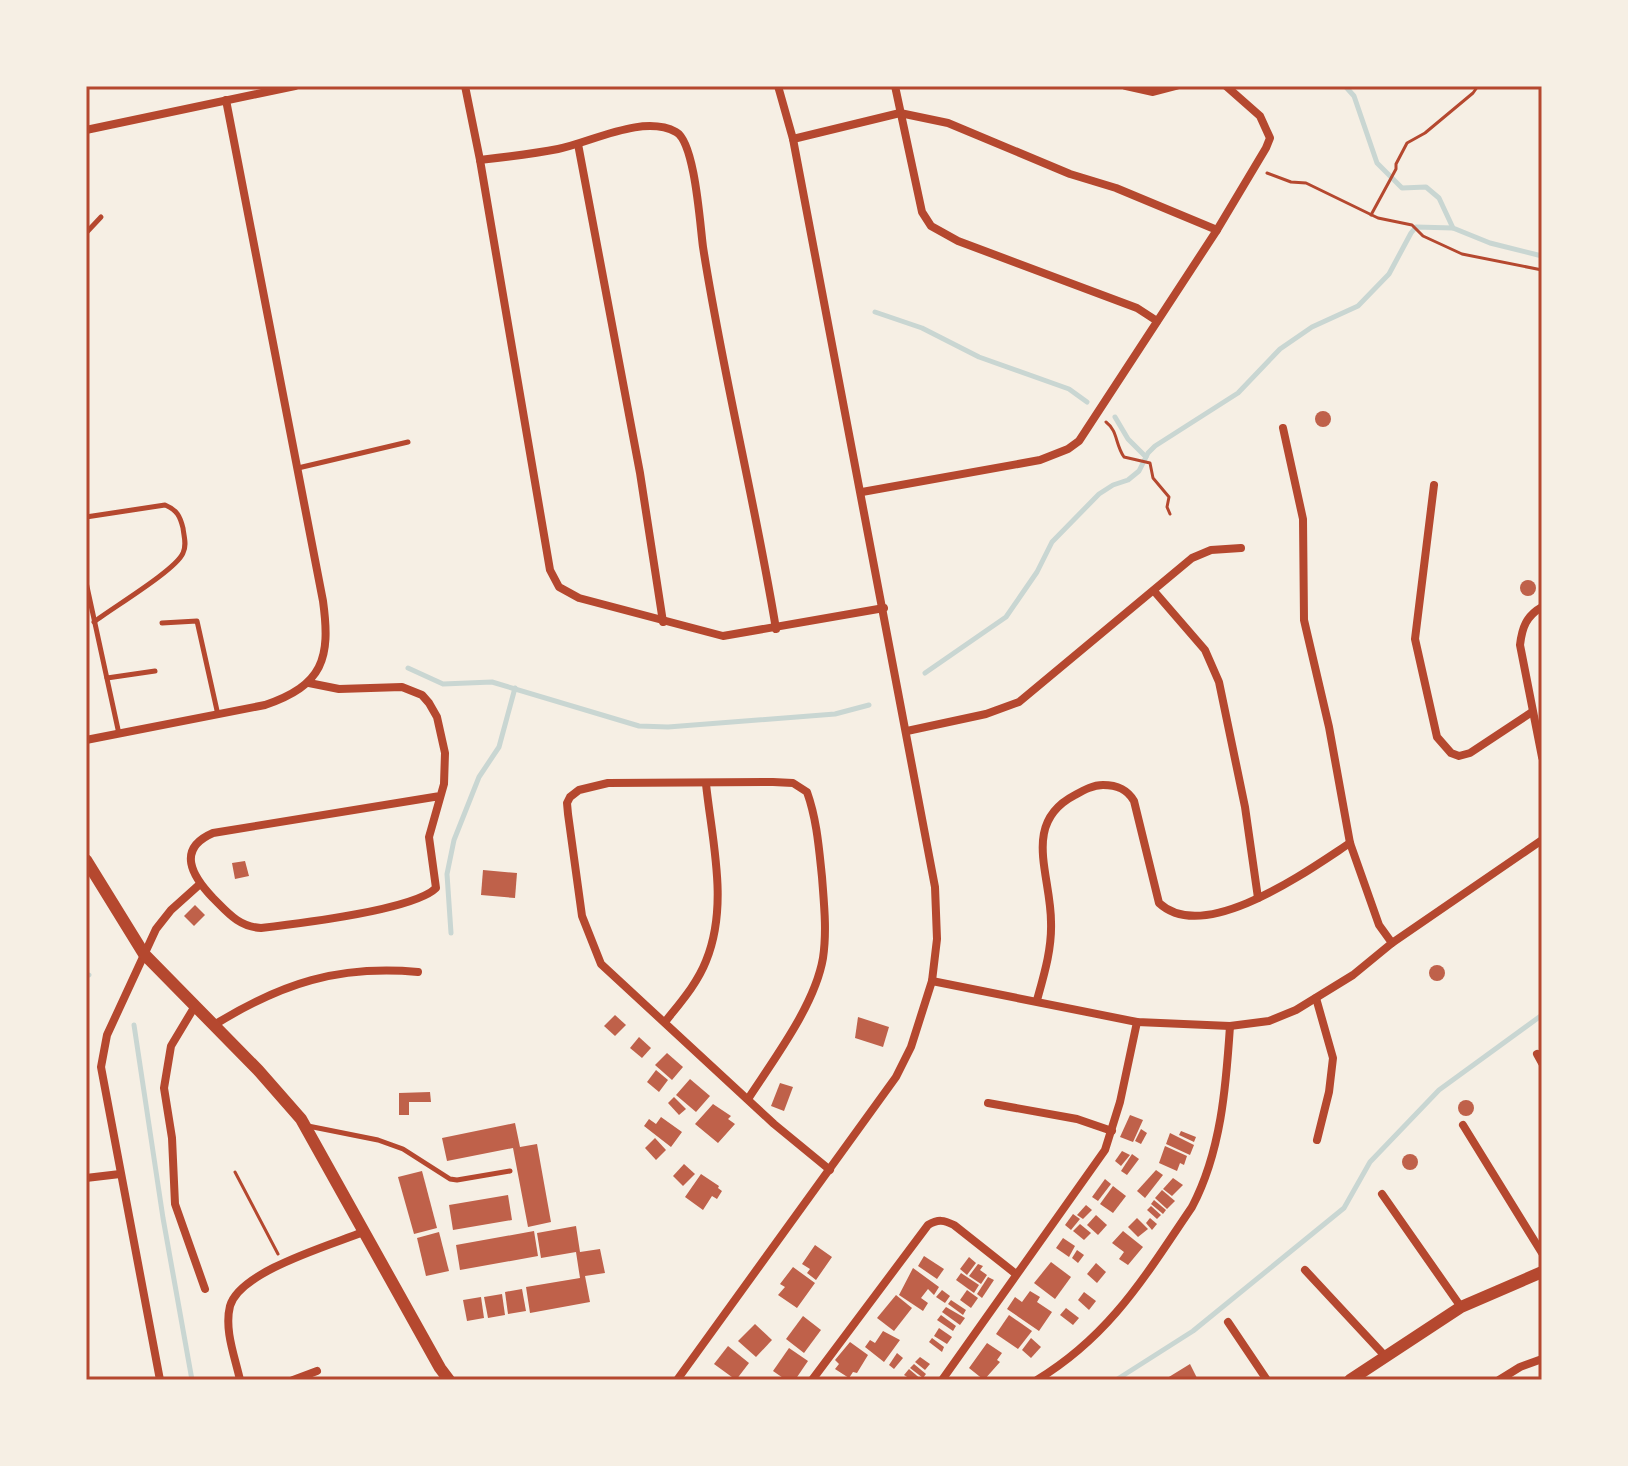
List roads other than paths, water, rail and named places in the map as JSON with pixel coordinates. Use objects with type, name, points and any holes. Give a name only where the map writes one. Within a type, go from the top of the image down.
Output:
[{"type":"street","points":[[86,130],[295,86]]},
{"type":"street","points":[[465,86],[553,579],[567,593],[579,598],[723,636],[884,608]]},
{"type":"street","points":[[677,1380],[896,1077],[911,1047],[932,981],[937,939],[935,887],[907,731],[793,139],[778,86]]},
{"type":"street","points":[[895,86],[909,139],[922,212],[931,226],[958,241],[1137,308],[1157,321]]},
{"type":"street","points":[[1126,86],[1153,92],[1176,86]]},
{"type":"street","points":[[862,492],[1054,457],[1079,441],[1217,230],[1270,138],[1260,116],[1226,86]]},
{"type":"street","points":[[86,740],[218,715],[286,698],[309,683],[323,660],[327,629],[226,100]]},
{"type":"street","points":[[793,139],[900,113],[964,128],[1070,174],[1116,188],[1217,230]]},
{"type":"street","points":[[480,160],[578,144],[625,129],[663,128],[681,135],[688,148],[709,284],[760,529],[776,629]]},
{"type":"street","points":[[578,144],[640,473],[663,622]]},
{"type":"street","points":[[1283,428],[1303,519],[1304,620],[1326,712],[1350,843],[1379,925],[1392,943]]},
{"type":"street","points":[[1434,485],[1415,639],[1437,737],[1451,753],[1459,756],[1470,753],[1532,712]]},
{"type":"street","points":[[907,731],[986,714],[1019,702],[1192,558],[1202,553],[1241,548]]},
{"type":"street","points":[[1154,591],[1205,650],[1219,682],[1245,807],[1258,898]]},
{"type":"street","points":[[1542,607],[1526,620],[1520,645],[1542,757]]},
{"type":"street","points":[[309,683],[339,689],[402,687],[422,695],[437,717],[446,768],[440,796],[429,837],[436,888],[430,893],[352,915],[250,928],[234,919],[200,884],[191,866],[191,856],[197,842],[213,833],[440,796]]},
{"type":"street","points":[[748,1099],[806,1003],[823,958],[824,910],[816,824],[807,792],[802,786],[773,782],[608,783],[579,790],[567,803],[577,893],[582,916],[601,964],[613,978],[665,1022],[748,1099],[830,1170]]},
{"type":"street","points":[[665,1022],[707,960],[718,910],[706,784]]},
{"type":"street","points":[[1037,1000],[1045,971],[1052,921],[1042,833],[1055,809],[1090,787],[1113,786],[1130,794],[1155,893],[1165,909],[1184,915],[1202,915],[1258,898],[1350,843]]},
{"type":"street","points":[[932,981],[1137,1022],[1230,1026],[1269,1021],[1286,1015],[1353,975],[1392,943],[1542,840]]},
{"type":"street","points":[[86,860],[144,954],[292,1107],[449,1380]]},
{"type":"street","points":[[160,1380],[101,1067],[107,1035],[163,918],[200,884]]},
{"type":"street","points":[[214,1025],[246,1006],[318,978],[372,969],[418,972]]},
{"type":"street","points":[[1316,998],[1333,1058],[1329,1092],[1317,1140]]},
{"type":"street","points":[[195,1006],[171,1046],[164,1088],[172,1138],[175,1204],[205,1289]]},
{"type":"street","points":[[944,1380],[1098,1161],[1112,1131],[1137,1022]]},
{"type":"street","points":[[1037,1380],[1082,1349],[1114,1318],[1201,1191],[1217,1138],[1230,1026]]},
{"type":"street","points":[[988,1103],[1077,1119],[1112,1131]]},
{"type":"street","points":[[1463,1125],[1542,1253]]},
{"type":"street","points":[[86,1178],[120,1174]]},
{"type":"street","points":[[1382,1194],[1461,1307]]},
{"type":"street","points":[[812,1380],[934,1221],[954,1225],[1016,1274]]},
{"type":"street","points":[[240,1380],[230,1337],[231,1304],[245,1284],[284,1264],[363,1232]]},
{"type":"street","points":[[1305,1270],[1385,1356]]},
{"type":"street","points":[[1350,1380],[1461,1307],[1542,1272]]},
{"type":"street","points":[[1228,1322],[1267,1380]]},
{"type":"street","points":[[1499,1380],[1520,1367],[1542,1359]]},
{"type":"street","points":[[293,1380],[317,1371]]},
{"type":"lane","points":[[86,233],[101,217]]},
{"type":"lane","points":[[297,468],[408,442]]},
{"type":"lane","points":[[86,517],[165,505],[181,517],[185,551],[179,560],[94,622]]},
{"type":"lane","points":[[86,582],[119,734]]},
{"type":"lane","points":[[162,623],[197,621],[218,715]]},
{"type":"lane","points":[[107,678],[155,671]]},
{"type":"lane","points":[[305,1126],[378,1140],[403,1149],[450,1179],[510,1171]]},
{"type":"waterway","points":[[1345,86],[1354,96],[1377,163],[1402,188],[1426,187],[1439,198],[1453,228],[1490,243],[1542,256]]},
{"type":"waterway","points":[[925,673],[1006,617],[1037,572],[1052,542],[1099,494],[1139,471],[1155,446],[1238,393],[1280,349],[1312,327],[1358,306],[1389,274],[1416,227],[1453,228]]},
{"type":"waterway","points":[[875,312],[922,328],[979,357],[1069,389],[1087,402]]},
{"type":"waterway","points":[[1115,417],[1128,439],[1146,457]]},
{"type":"waterway","points":[[408,668],[443,684],[492,682],[639,726],[668,727],[835,714],[869,705]]},
{"type":"waterway","points":[[451,933],[447,874],[454,840],[479,777],[499,747],[515,688]]},
{"type":"waterway","points":[[1116,1380],[1193,1331],[1344,1208],[1370,1162],[1439,1090],[1542,1015]]},
{"type":"waterway","points":[[134,1025],[163,1218],[192,1380]]}]
